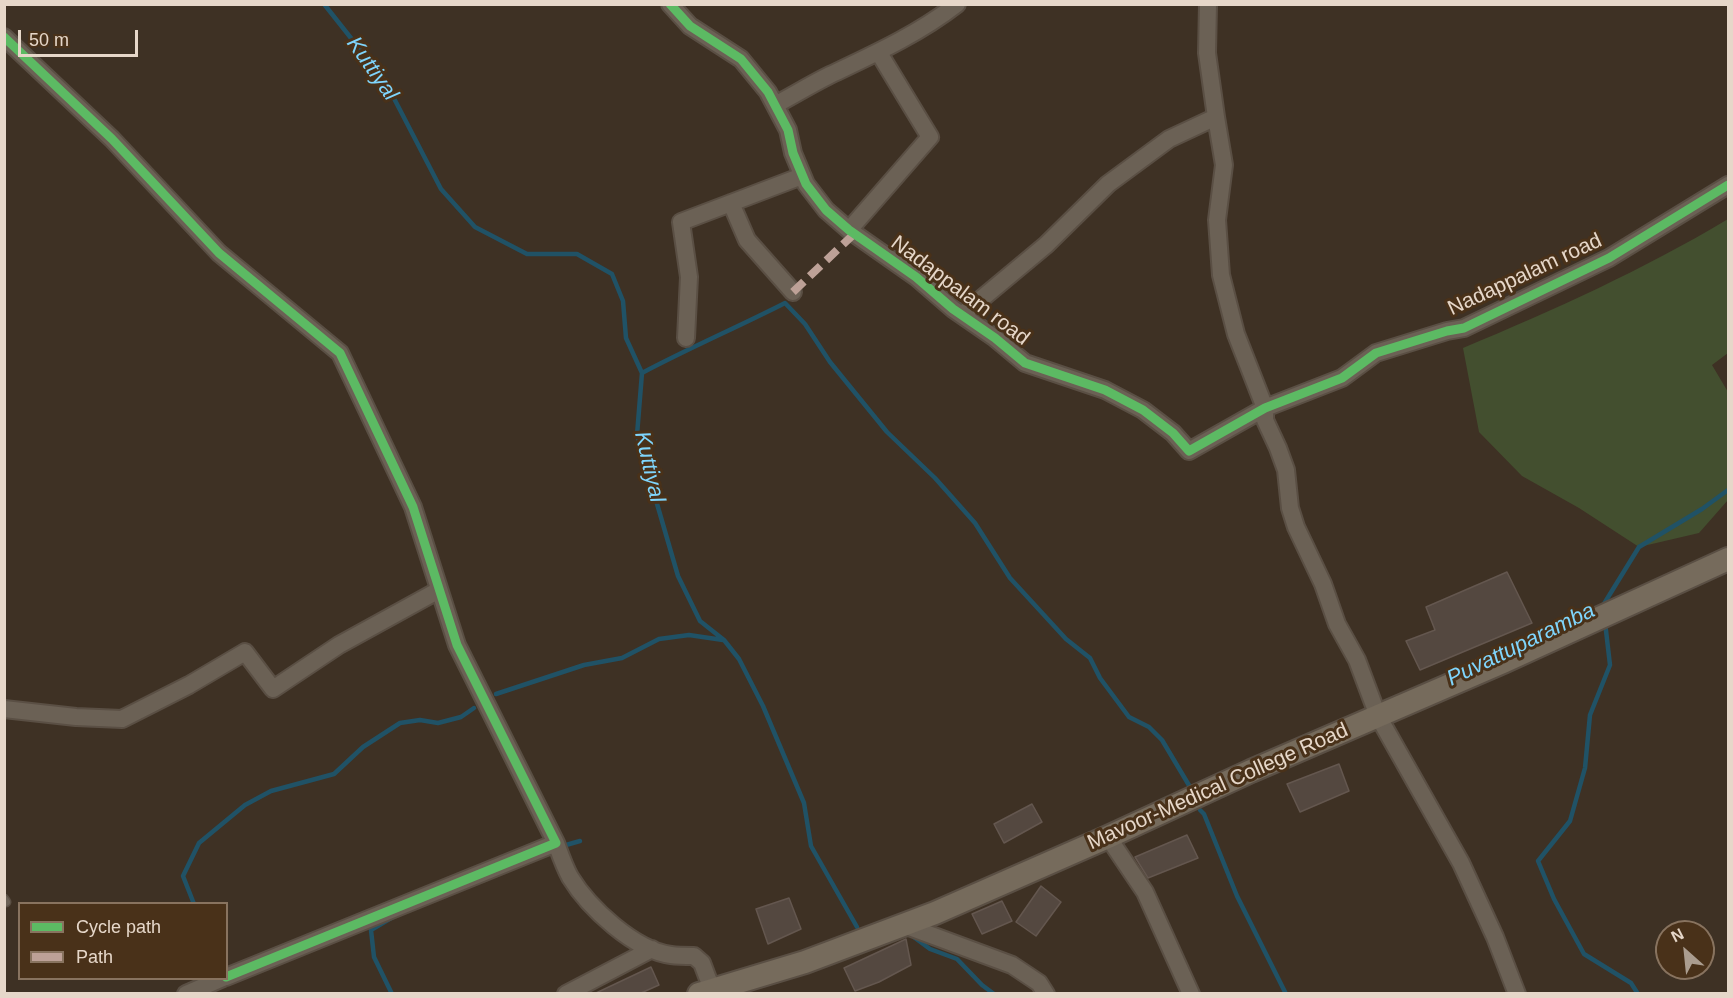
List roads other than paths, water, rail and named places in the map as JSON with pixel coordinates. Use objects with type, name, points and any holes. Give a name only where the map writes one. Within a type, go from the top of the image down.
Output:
[{"type":"main road","name":"Mavoor-Medical College Road","points":[[710,992],[805,962],[904,925],[1503,662],[1728,559]]},
{"type":"street","name":"Nadappalam road","points":[[670,4],[690,26],[741,60],[768,92],[788,130],[793,153],[806,184],[826,210],[849,230],[916,278],[1025,363],[1105,390],[1143,410],[1173,433],[1189,451],[1265,408],[1342,378],[1376,353],[1446,331],[1464,328],[1609,258],[1728,185]]},
{"type":"street","points":[[775,105],[826,77],[879,53],[937,20],[957,4]]},
{"type":"street","points":[[1208,4],[1208,53],[1224,165],[1217,220],[1221,275],[1236,334],[1265,408],[1265,420],[1286,470],[1290,508],[1296,527],[1323,584],[1337,624],[1357,660],[1378,716],[1461,863],[1495,937],[1517,993]]},
{"type":"street","points":[[4,37],[112,139],[219,253],[340,353],[413,507],[457,645],[571,877],[587,899],[630,939],[670,955],[694,956],[702,963],[710,992]]},
{"type":"street","points":[[849,230],[930,137],[879,53]]},
{"type":"street","points":[[962,315],[1046,245],[1108,183],[1169,139],[1216,117]]},
{"type":"street","points":[[686,338],[689,277],[681,222],[802,176]]},
{"type":"street","points":[[731,203],[747,240],[793,292]]},
{"type":"street","points":[[4,709],[76,717],[122,719],[189,685],[245,652],[273,689],[339,645],[439,590]]},
{"type":"street","points":[[1108,837],[1145,892],[1191,993]]},
{"type":"street","points":[[228,977],[556,843]]},
{"type":"street","points":[[904,925],[1012,965],[1039,983],[1046,993]]},
{"type":"street","points":[[566,993],[652,949]]},
{"type":"street","points":[[186,993],[220,980]]},
{"type":"waterway","name":"Kuttiyal","points":[[324,4],[385,81],[441,189],[475,227],[527,254],[577,254],[612,274],[623,301],[626,338],[642,373],[637,435],[678,576],[700,621],[724,640],[739,659],[763,706],[804,803],[811,846],[857,927]]},
{"type":"waterway","points":[[642,373],[785,303],[805,324],[830,362],[887,432],[935,478],[975,523],[1010,578],[1066,639],[1090,658],[1100,678],[1129,717],[1149,727],[1162,740],[1193,792]]},
{"type":"waterway","name":"Puvattuparamba","points":[[1602,607],[1639,547],[1702,509],[1728,490]]},
{"type":"waterway","points":[[1605,622],[1610,665],[1590,715],[1585,768],[1570,821],[1538,861],[1554,899],[1584,954],[1631,983],[1638,994]]},
{"type":"waterway","points":[[496,694],[584,665],[622,658],[659,639],[689,635],[723,640]]},
{"type":"waterway","points":[[193,902],[183,876],[199,843],[245,805],[271,791],[334,774],[363,747],[400,723],[420,720],[438,723],[461,717],[474,708]]},
{"type":"waterway","name":"Puvattuparamba","points":[[1200,810],[1204,814],[1237,896],[1286,994]]},
{"type":"waterway","points":[[566,845],[580,841]]},
{"type":"waterway","points":[[392,994],[374,957],[371,930],[393,917]]},
{"type":"waterway","points":[[911,935],[930,949],[957,959],[994,994]]}]
